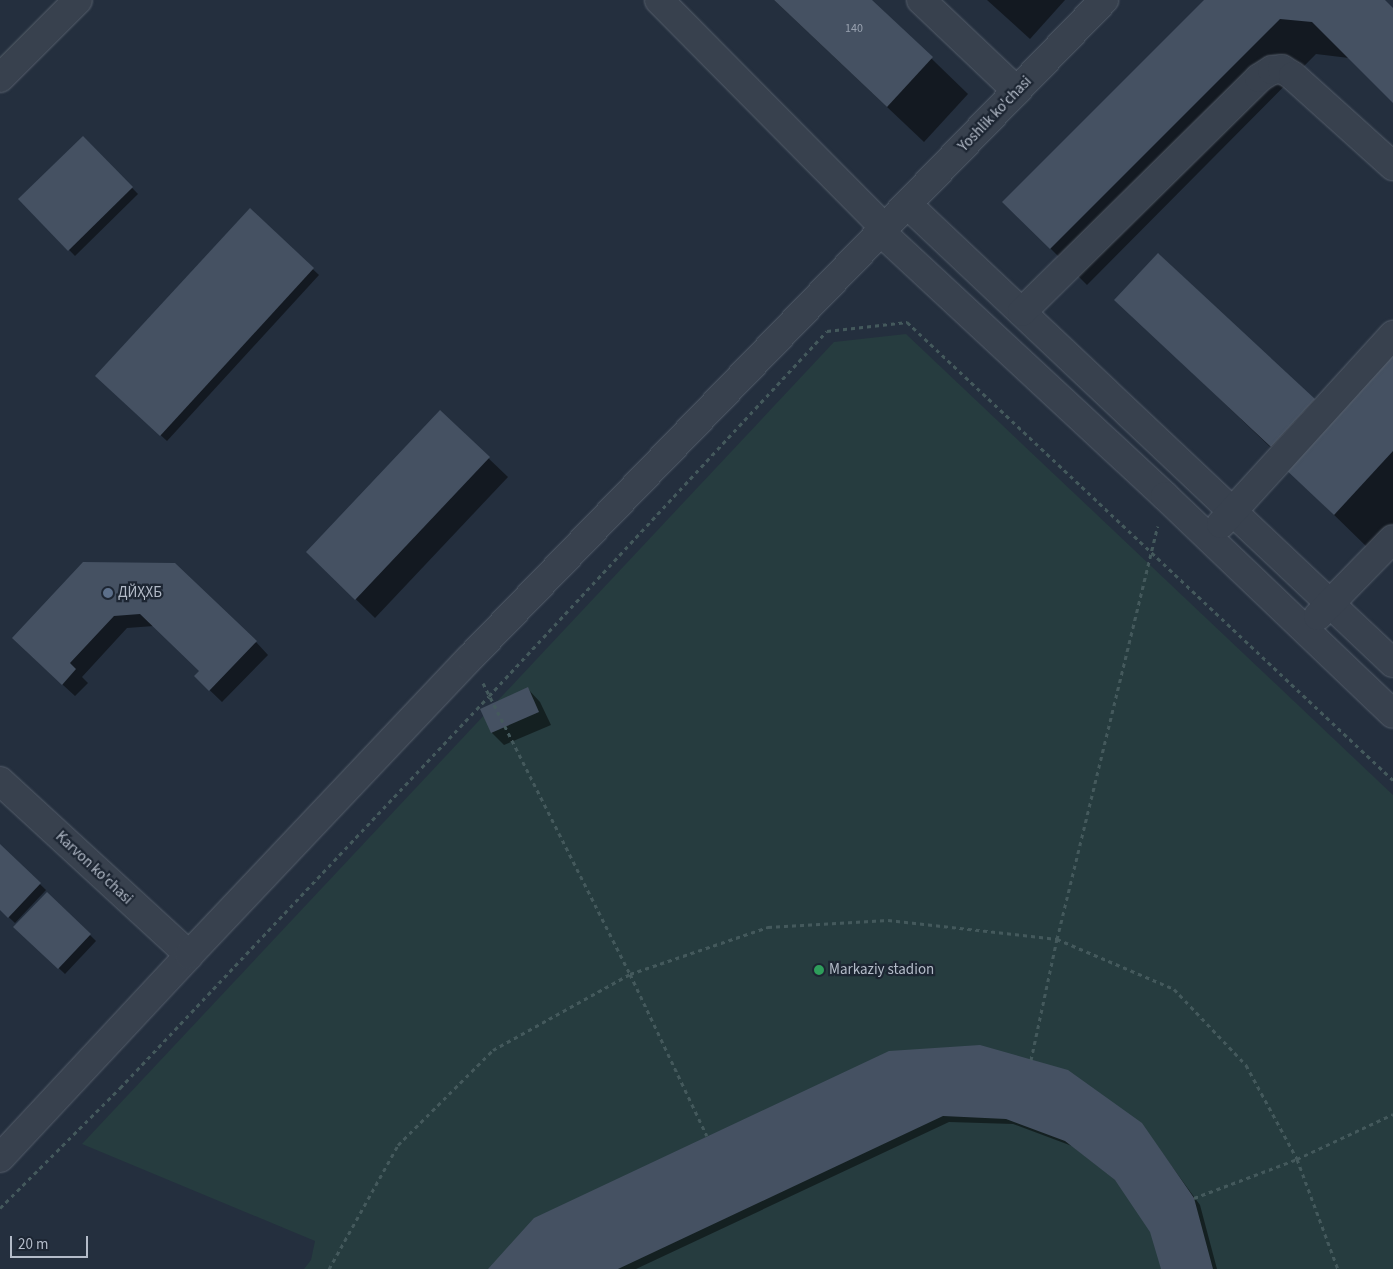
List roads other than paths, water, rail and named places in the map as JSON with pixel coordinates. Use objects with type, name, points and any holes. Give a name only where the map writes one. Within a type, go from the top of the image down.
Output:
[{"type":"street","points":[[0,78],[78,0]]},
{"type":"street","points":[[659,0],[884,231],[1393,714]]},
{"type":"street","points":[[921,0],[1017,92]]},
{"type":"street","name":"Yoshlik ko'chasi","points":[[0,1158],[470,658],[884,231],[1104,0]]},
{"type":"street","points":[[1022,312],[1259,78],[1272,70],[1282,69],[1293,76],[1393,166]]},
{"type":"street","points":[[908,205],[1331,602],[1393,663]]},
{"type":"street","points":[[1208,538],[1234,512],[1393,335]]},
{"type":"street","points":[[1305,630],[1393,539]]},
{"type":"street","name":"Karvon ko'chasi","points":[[0,781],[189,955]]},
{"type":"place","name":"ДЙҲХБ","points":[[108,593]]},
{"type":"place","name":"Markaziy stadion","points":[[819,970]]}]
